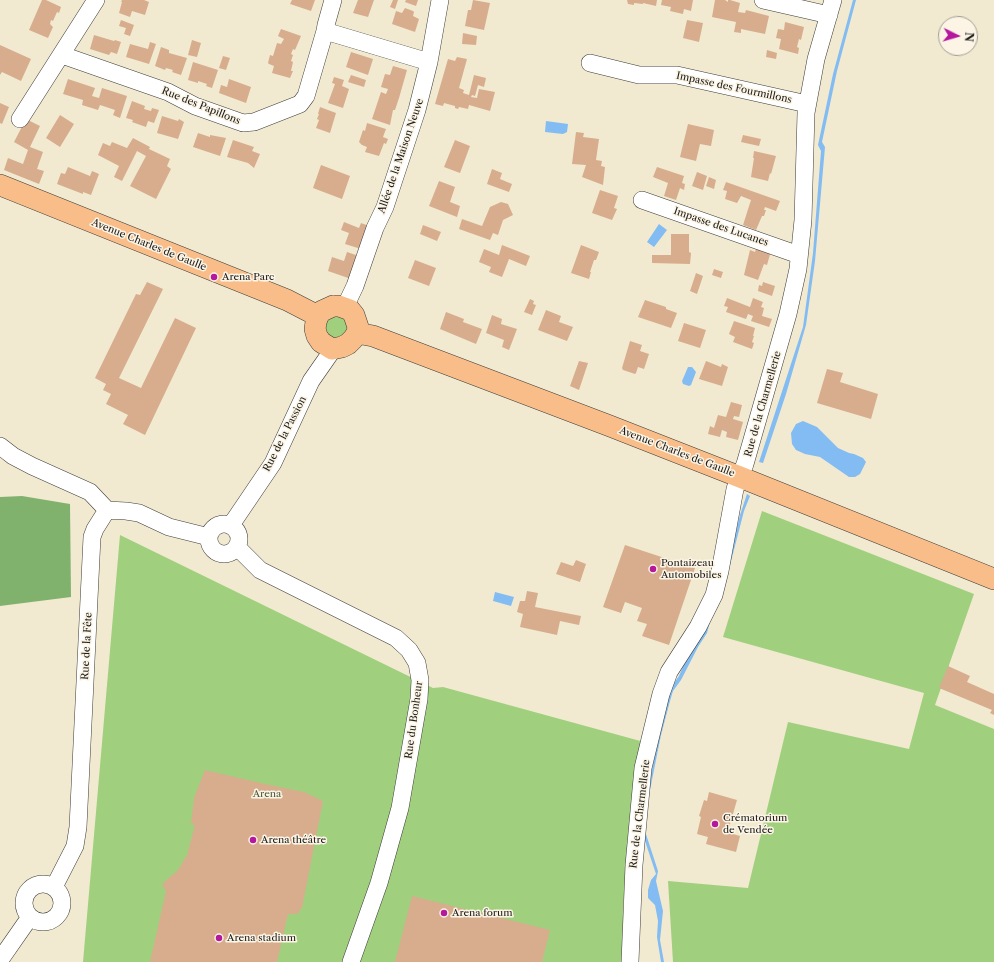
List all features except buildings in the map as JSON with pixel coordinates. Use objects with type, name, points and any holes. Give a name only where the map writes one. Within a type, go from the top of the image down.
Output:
[{"type":"main road","name":"Avenue Charles de Gaulle","points":[[0,185],[274,295],[318,316]]},
{"type":"main road","points":[[333,306],[344,307],[354,315],[358,327],[357,333],[348,344],[342,347],[327,344],[315,330],[318,316],[322,311],[333,306]]},
{"type":"main road","name":"Avenue Charles de Gaulle","points":[[357,333],[373,336],[740,477],[994,579]]},
{"type":"street","points":[[20,119],[96,0]]},
{"type":"street","name":"Rue des Papillons","points":[[62,55],[168,92],[195,106],[243,123],[254,122],[300,104],[306,96],[333,0]]},
{"type":"street","name":"Allée de la Maison Neuve","points":[[344,307],[355,286],[374,228],[385,207],[422,94],[440,0]]},
{"type":"street","points":[[763,0],[831,8]]},
{"type":"street","name":"Rue de la Charmellerie","points":[[630,962],[634,865],[644,768],[661,694],[669,672],[698,627],[714,595],[720,571],[735,489],[745,464],[788,314],[798,269],[803,220],[807,104],[816,59],[831,8]]},
{"type":"street","points":[[325,31],[429,62]]},
{"type":"street","name":"Impasse des Fourmillons","points":[[590,63],[639,75],[677,74],[807,104]]},
{"type":"street","name":"Impasse des Lucanes","points":[[642,200],[799,254]]},
{"type":"street","name":"Rue de la Passion","points":[[231,525],[273,463],[327,344]]},
{"type":"street","points":[[0,446],[13,456],[32,466],[90,492],[108,510],[139,513],[169,527],[209,537]]},
{"type":"street","name":"Rue de la Fête","points":[[54,887],[75,846],[78,827],[92,537],[95,529],[108,510]]},
{"type":"street","points":[[226,524],[231,525],[235,528],[240,537],[237,547],[229,554],[220,554],[212,548],[210,544],[209,537],[212,529],[216,526],[226,524]]},
{"type":"street","name":"Rue du Bonheur","points":[[237,547],[260,570],[396,638],[409,650],[417,663],[420,680],[419,699],[400,808],[379,883],[351,962]]},
{"type":"street","points":[[42,884],[54,887],[62,897],[62,910],[54,919],[48,922],[36,921],[30,917],[27,912],[25,900],[31,889],[36,886],[42,884]]},
{"type":"street","points":[[0,960],[30,917]]},
{"type":"green space","points":[[327,316],[344,316],[349,328],[342,339],[329,338],[323,323]]},
{"type":"green space","points":[[22,496],[70,504],[71,597],[0,606],[0,497]]},
{"type":"green space","points":[[762,511],[974,594],[935,705],[994,729],[994,962],[673,962],[668,881],[748,888],[788,722],[909,749],[924,693],[723,637]]},
{"type":"green space","name":"Arena","points":[[120,535],[433,688],[443,687],[644,742],[633,801],[623,906],[624,941],[621,962],[83,962]]},
{"type":"water","points":[[853,0],[856,0],[837,71],[822,142],[825,147],[815,261],[806,325],[786,394],[763,463],[759,462],[803,327],[813,253],[821,151],[818,145],[833,74]]},
{"type":"water","points":[[546,121],[568,124],[567,132],[563,134],[545,132]]},
{"type":"water","points":[[659,224],[667,230],[654,247],[647,242]]},
{"type":"water","points":[[688,367],[692,367],[696,372],[691,385],[689,386],[683,384],[682,381]]},
{"type":"water","points":[[803,421],[817,427],[838,448],[863,458],[866,462],[860,474],[855,477],[849,477],[820,457],[805,454],[796,450],[792,444],[791,433],[796,424]]},
{"type":"water","points":[[747,494],[750,496],[744,511],[728,573],[707,633],[681,680],[673,691],[661,735],[646,810],[644,828],[658,871],[656,881],[663,911],[660,940],[664,962],[661,962],[657,937],[658,921],[655,905],[648,898],[648,890],[651,880],[656,874],[642,832],[645,804],[668,691],[679,676],[730,555]]},
{"type":"water","points":[[495,592],[514,597],[511,606],[493,601]]},
{"type":"place","name":"Arena Parc","points":[[214,277]]},
{"type":"place","name":"Pontaizeau Automobiles","points":[[653,569]]},
{"type":"place","name":"Crématorium de Vendée","points":[[715,824]]},
{"type":"place","name":"Arena théâtre","points":[[253,840]]},
{"type":"place","name":"Arena forum","points":[[444,913]]},
{"type":"place","name":"Arena stadium","points":[[219,938]]}]
